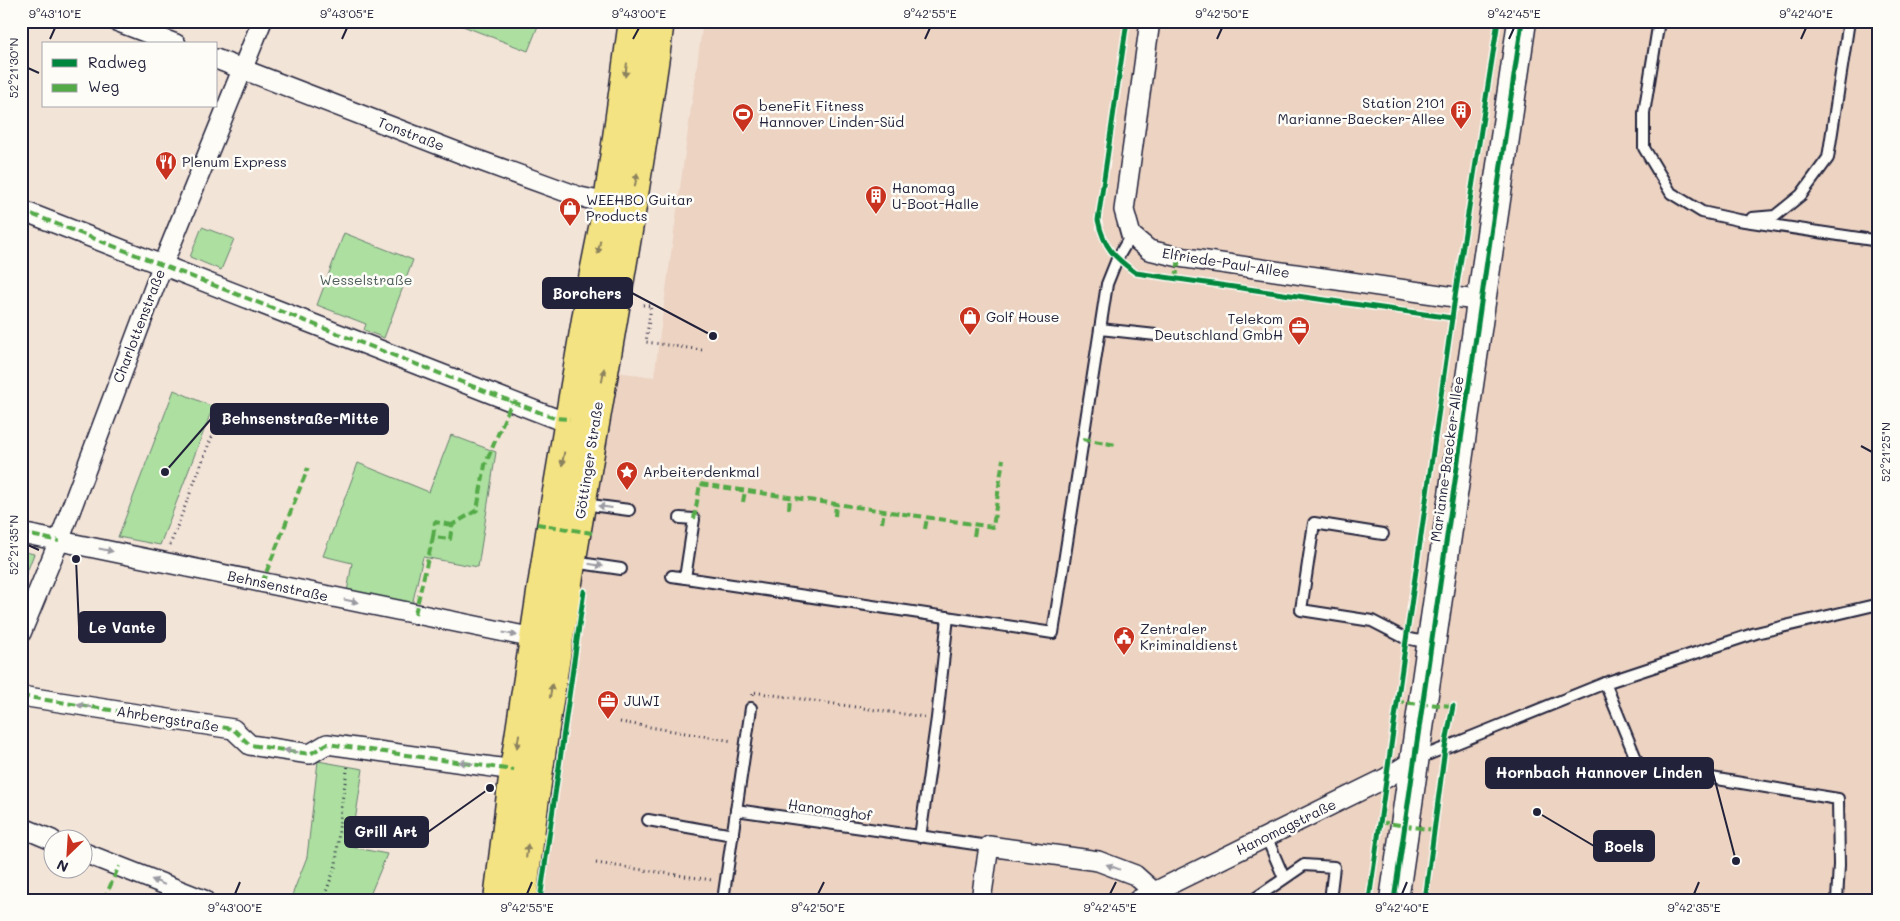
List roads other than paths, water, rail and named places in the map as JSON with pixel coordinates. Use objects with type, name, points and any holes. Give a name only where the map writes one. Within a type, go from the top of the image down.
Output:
[{"type":"main road","name":"Göttinger Straße","points":[[498,900],[514,770],[551,527],[593,278],[608,203],[633,21]]},
{"type":"main road","name":"Göttinger Straße","points":[[522,900],[530,825],[581,503],[649,103],[660,21]]},
{"type":"street","points":[[116,21],[171,42]]},
{"type":"street","name":"Charlottenstraße","points":[[21,633],[59,541],[163,264],[262,21]]},
{"type":"street","points":[[1131,235],[1124,210],[1150,21]]},
{"type":"street","name":"Marianne-Baecker-Allee","points":[[1394,900],[1522,21]]},
{"type":"street","name":"Tonstraße","points":[[218,60],[478,160],[580,197],[608,203]]},
{"type":"street","points":[[21,210],[554,418],[570,419]]},
{"type":"street","name":"Elfriede-Paul-Allee","points":[[1131,235],[1149,250],[1179,257],[1482,300]]},
{"type":"street","name":"Behnsenstraße","points":[[21,533],[534,638]]},
{"type":"street","name":"Ahrbergstraße","points":[[21,696],[233,729],[250,745],[310,754],[327,744],[514,770]]},
{"type":"street","name":"Hanomagstraße","points":[[989,846],[1098,861],[1135,875],[1146,896],[1386,778],[1416,759]]},
{"type":"street","points":[[21,827],[42,836]]},
{"type":"street","points":[[981,900],[989,846]]},
{"type":"street","points":[[92,856],[204,900]]},
{"type":"lane","points":[[1658,21],[1644,113],[1644,148],[1671,193],[1702,212],[1738,220],[1879,241]]},
{"type":"lane","points":[[1738,220],[1775,216],[1801,195],[1828,158],[1850,21]]},
{"type":"lane","points":[[672,576],[1053,633],[1107,284],[1117,259],[1131,235]]},
{"type":"lane","points":[[1100,328],[1156,335]]},
{"type":"lane","points":[[581,503],[629,510]]},
{"type":"lane","points":[[680,518],[694,519],[685,578]]},
{"type":"lane","points":[[1383,534],[1314,522],[1301,610],[1372,621],[1405,638],[1431,643]]},
{"type":"lane","points":[[572,562],[621,569]]},
{"type":"lane","points":[[1416,759],[1604,683],[1756,633],[1879,604]]},
{"type":"lane","points":[[920,837],[937,718],[948,617]]},
{"type":"lane","points":[[1604,683],[1639,766],[1838,799],[1839,865],[1837,900]]},
{"type":"lane","points":[[723,900],[751,708]]},
{"type":"lane","name":"Hanomaghof","points":[[736,810],[989,846]]},
{"type":"lane","points":[[648,820],[733,835]]},
{"type":"lane","points":[[1266,836],[1284,878]]},
{"type":"lane","points":[[1253,900],[1304,865],[1334,867],[1330,900]]},
{"type":"place","name":"Station 2101 Marianne-Baecker-Allee","points":[[1461,130]]},
{"type":"place","name":"beneFit Fitness Hannover Linden-Süd","points":[[743,133]]},
{"type":"place","name":"Plenum Express","points":[[166,181]]},
{"type":"place","name":"Hanomag U-Boot-Halle","points":[[876,215]]},
{"type":"place","name":"WEEHBO Guitar Products","points":[[570,227]]},
{"type":"place","name":"Borchers","points":[[713,336]]},
{"type":"place","name":"Golf House","points":[[970,336]]},
{"type":"place","name":"Telekom Deutschland GmbH","points":[[1299,346]]},
{"type":"place","name":"Behnsenstraße-Mitte","points":[[165,472]]},
{"type":"place","name":"Arbeiterdenkmal","points":[[627,491]]},
{"type":"place","name":"Le Vante","points":[[76,559]]},
{"type":"place","name":"Zentraler Kriminaldienst","points":[[1124,656]]},
{"type":"place","name":"JUWI","points":[[608,720]]},
{"type":"place","name":"Grill Art","points":[[490,788]]},
{"type":"place","name":"Boels","points":[[1537,812]]},
{"type":"place","name":"Hornbach Hannover Linden","points":[[1736,861]]},
{"type":"park label","name":"Wesselstraße","points":[[366,280]]}]
